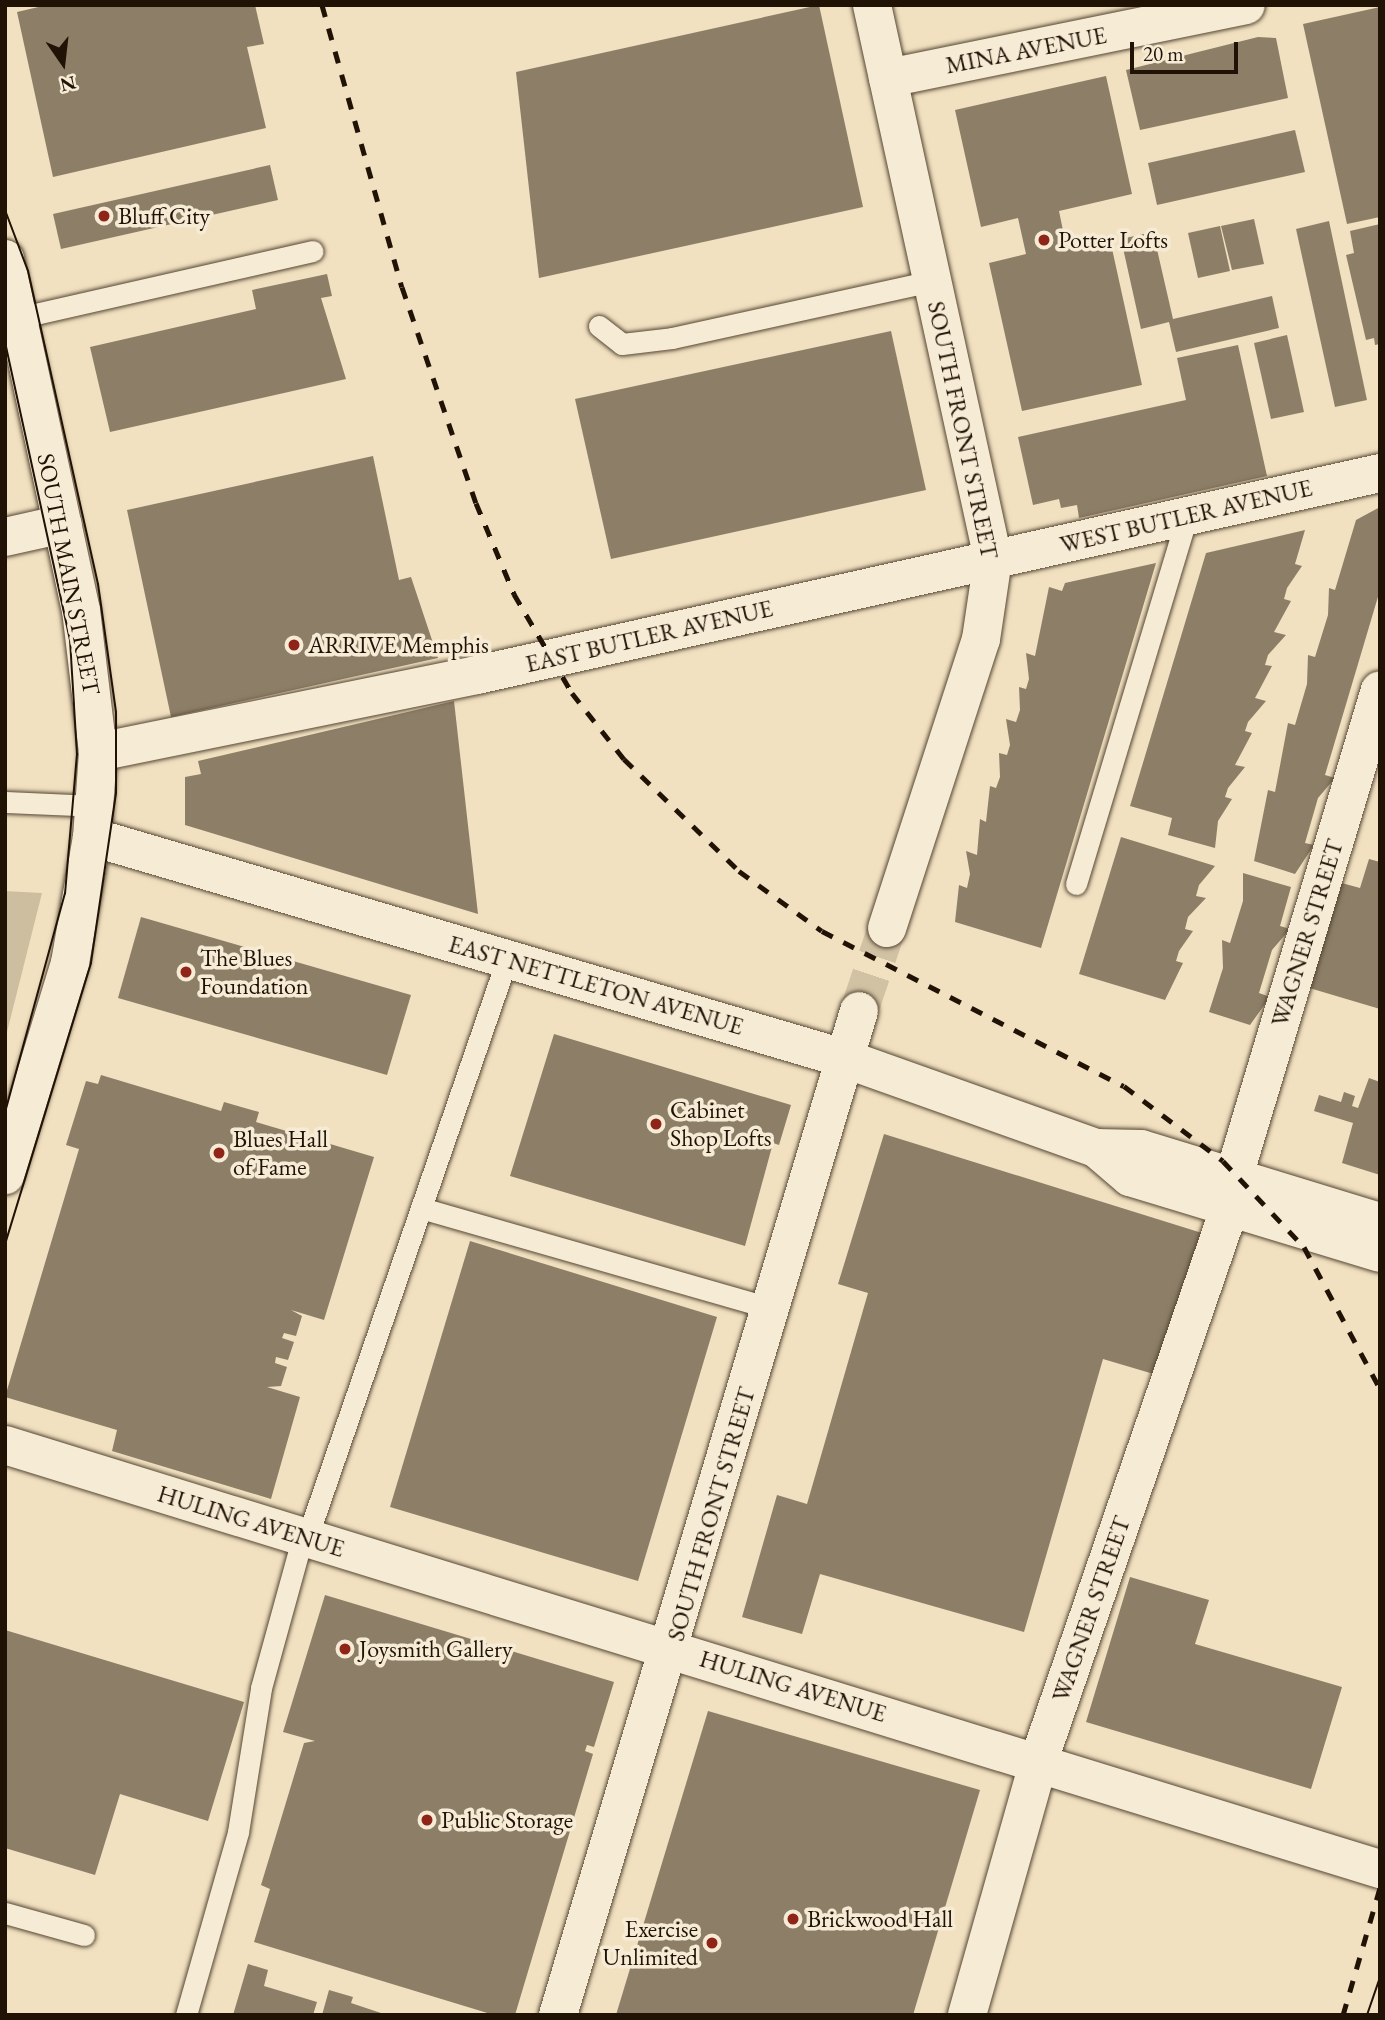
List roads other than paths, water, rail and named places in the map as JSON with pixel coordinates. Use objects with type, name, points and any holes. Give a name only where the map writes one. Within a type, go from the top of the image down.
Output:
[{"type":"street","name":"SOUTH FRONT STREET","points":[[872,5],[993,559],[981,639],[887,928]]},
{"type":"street","name":"MINA AVENUE","points":[[888,78],[1244,5]]},
{"type":"street","name":"SOUTH MAIN STREET","points":[[5,259],[63,524],[92,674],[98,752],[93,821],[70,963],[5,1175]]},
{"type":"street","name":"WEST BUTLER AVENUE","points":[[993,559],[1380,473]]},
{"type":"street","points":[[5,537],[63,524]]},
{"type":"street","name":"EAST BUTLER AVENUE","points":[[98,752],[477,675],[993,559]]},
{"type":"street","name":"WAGNER STREET","points":[[967,2015],[1039,1760],[1232,1192],[1380,690]]},
{"type":"street","name":"EAST NETTLETON AVENUE","points":[[93,821],[507,959],[843,1058],[1096,1148],[1141,1149],[1232,1192],[1380,1254]]},
{"type":"street","name":"SOUTH FRONT STREET","points":[[558,2015],[672,1649],[843,1058],[859,1011]]},
{"type":"street","name":"EAST NETTLETON AVENUE","points":[[1232,1192],[1380,1222]]},
{"type":"street","name":"HULING AVENUE","points":[[5,1445],[1039,1760],[1380,1869]]},
{"type":"lane","points":[[18,318],[312,251]]},
{"type":"lane","points":[[598,326],[622,344],[672,338],[932,281]]},
{"type":"lane","points":[[1076,884],[1188,514]]},
{"type":"lane","points":[[5,802],[93,821]]},
{"type":"lane","points":[[186,2015],[238,1832],[261,1688],[305,1537],[507,959]]},
{"type":"lane","points":[[421,1208],[770,1308]]},
{"type":"lane","points":[[5,1913],[84,1935]]},
{"type":"tunnel","points":[[859,1011],[887,928]]},
{"type":"tram line","points":[[5,210],[28,271],[98,584],[116,712],[116,793],[91,963],[5,1244]]},
{"type":"tram line","points":[[5,342],[70,640],[77,754],[65,893],[5,1113]]},
{"type":"tram line","points":[[1367,2015],[1380,1978]]},
{"type":"railway","points":[[322,5],[402,287],[476,503],[514,594],[572,693],[624,759],[739,871],[822,931],[1124,1086],[1223,1161],[1304,1247],[1380,1389]]},
{"type":"railway","points":[[1343,2015],[1380,1888]]},
{"type":"place","name":"Bluff City","points":[[104,216]]},
{"type":"place","name":"Potter Lofts","points":[[1044,240]]},
{"type":"place","name":"ARRIVE Memphis","points":[[294,645]]},
{"type":"place","name":"The Blues Foundation","points":[[186,972]]},
{"type":"place","name":"Cabinet Shop Lofts","points":[[656,1124]]},
{"type":"place","name":"Blues Hall of Fame","points":[[219,1153]]},
{"type":"place","name":"Joysmith Gallery","points":[[345,1649]]},
{"type":"place","name":"Public Storage","points":[[427,1820]]},
{"type":"place","name":"Brickwood Hall","points":[[793,1919]]},
{"type":"place","name":"Exercise Unlimited","points":[[712,1943]]}]
